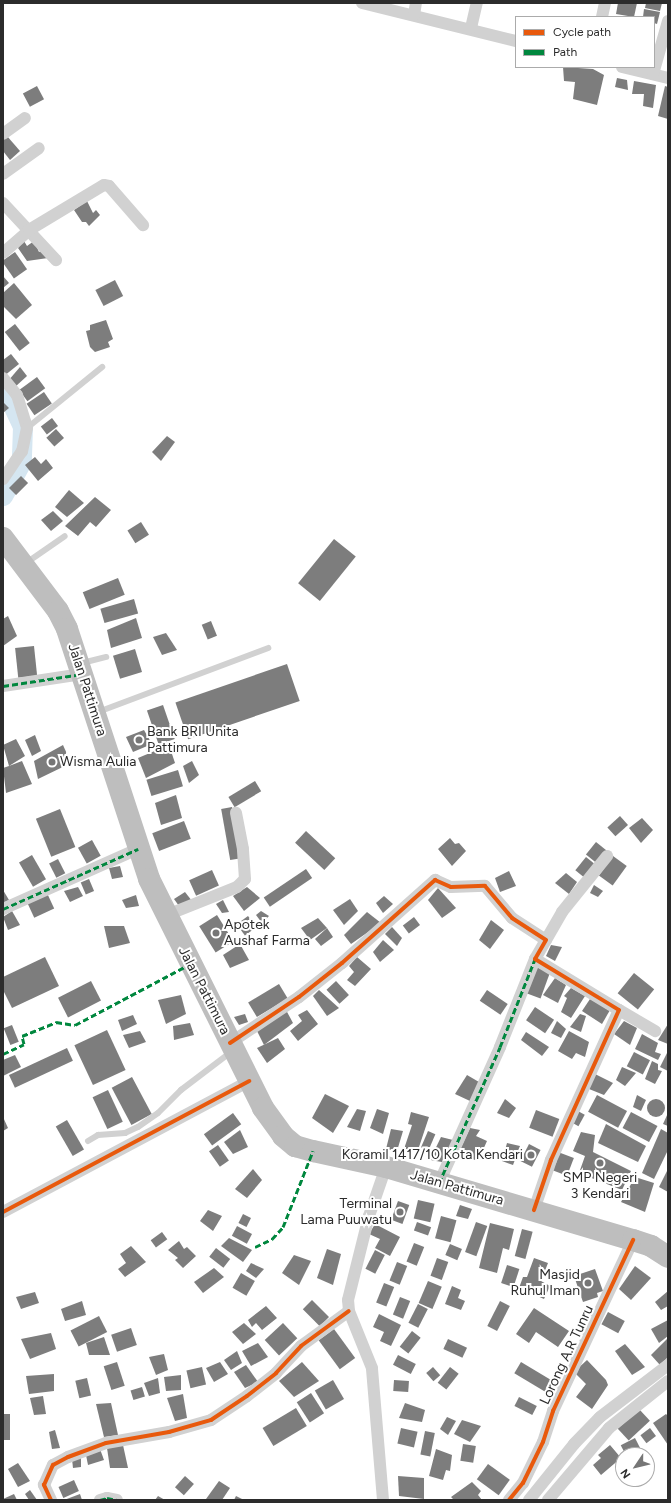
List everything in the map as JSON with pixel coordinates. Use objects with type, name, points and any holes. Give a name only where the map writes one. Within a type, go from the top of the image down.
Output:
[{"type":"highway","name":"Jalan Pattimura","points":[[3,538],[58,611],[67,629],[149,879],[249,1081],[267,1114],[283,1136],[295,1146],[386,1167],[634,1240],[651,1246],[668,1257]]},
{"type":"street","points":[[362,3],[415,9],[515,41]]},
{"type":"street","points":[[471,28],[477,3]]},
{"type":"street","points":[[602,16],[604,3]]},
{"type":"street","points":[[655,67],[668,21]]},
{"type":"street","points":[[626,68],[668,78]]},
{"type":"street","points":[[653,74],[655,68]]},
{"type":"street","points":[[3,134],[25,118]]},
{"type":"street","points":[[3,174],[39,148]]},
{"type":"street","points":[[3,253],[29,230],[106,184],[143,225]]},
{"type":"street","points":[[4,207],[29,230],[56,260]]},
{"type":"street","points":[[3,378],[17,396],[27,428],[22,451],[3,479]]},
{"type":"street","points":[[3,686],[80,669]]},
{"type":"street","points":[[166,915],[237,887],[245,879],[243,848],[236,813]]},
{"type":"street","points":[[3,909],[138,849]]},
{"type":"street","points":[[439,1183],[500,1047],[535,959],[562,912],[607,856]]},
{"type":"street","points":[[232,1046],[342,963],[435,880],[451,887],[485,886],[512,918],[546,940]]},
{"type":"street","points":[[535,959],[655,1031]]},
{"type":"street","points":[[534,1210],[551,1160],[619,1010]]},
{"type":"street","points":[[3,1212],[249,1081]]},
{"type":"street","points":[[383,1500],[372,1368],[349,1311],[348,1300],[354,1266],[386,1167]]},
{"type":"street","name":"Lorong A.R Tunru","points":[[509,1500],[523,1483],[553,1411],[634,1240]]},
{"type":"street","points":[[51,1500],[44,1485],[53,1465],[68,1457],[106,1443],[169,1432],[211,1420],[247,1396],[276,1373],[301,1346],[349,1311]]},
{"type":"street","points":[[529,1500],[574,1444],[600,1417],[668,1365]]},
{"type":"street","points":[[548,1500],[609,1428],[668,1381]]},
{"type":"street","points":[[100,1500],[106,1498],[117,1500]]},
{"type":"lane","points":[[27,428],[102,367]]},
{"type":"lane","points":[[23,565],[65,536]]},
{"type":"lane","points":[[94,713],[268,648]]},
{"type":"lane","points":[[80,669],[106,657]]},
{"type":"lane","points":[[88,1142],[98,1135],[125,1132],[138,1127],[158,1113],[181,1090],[232,1046]]},
{"type":"building","points":[[618,3],[637,3],[634,16],[616,14]]},
{"type":"building","points":[[646,3],[662,3],[660,11],[645,8]]},
{"type":"building","points":[[644,9],[660,12],[657,24],[655,23],[655,16],[643,16]]},
{"type":"building","points":[[563,68],[593,69],[604,75],[597,105],[573,99],[575,82],[564,81]]},
{"type":"building","points":[[617,78],[627,80],[628,90],[615,87]]},
{"type":"building","points":[[634,81],[656,85],[653,108],[643,106],[644,94],[632,94]]},
{"type":"building","points":[[37,86],[44,99],[30,107],[23,94]]},
{"type":"building","points":[[665,86],[668,87],[668,119],[658,116]]},
{"type":"building","points":[[7,136],[20,151],[10,160],[3,151],[3,138]]},
{"type":"building","points":[[87,201],[93,213],[96,210],[100,215],[89,226],[86,222],[82,222],[74,210]]},
{"type":"building","points":[[24,241],[27,246],[34,241],[39,252],[43,250],[48,258],[27,261],[18,248]]},
{"type":"building","points":[[15,252],[27,269],[14,278],[3,263],[3,260]]},
{"type":"building","points":[[3,276],[9,283],[3,288]]},
{"type":"building","points":[[115,280],[123,296],[104,306],[95,290]]},
{"type":"building","points":[[14,283],[32,305],[16,319],[3,306],[3,293]]},
{"type":"building","points":[[106,320],[113,339],[108,342],[110,347],[95,352],[90,347],[86,331],[90,330],[90,325]]},
{"type":"building","points":[[15,324],[30,343],[20,351],[5,332]]},
{"type":"building","points":[[11,354],[19,364],[4,376],[3,360]]},
{"type":"building","points":[[20,367],[27,376],[15,387],[8,381]]},
{"type":"building","points":[[37,377],[45,388],[27,401],[19,390]]},
{"type":"building","points":[[44,392],[52,404],[34,415],[27,404]]},
{"type":"building","points":[[3,402],[9,408],[3,413]]},
{"type":"building","points":[[52,418],[58,426],[47,434],[41,426]]},
{"type":"building","points":[[56,429],[64,438],[54,447],[46,438]]},
{"type":"building","points":[[167,436],[175,442],[161,461],[152,452]]},
{"type":"building","points":[[35,457],[41,464],[46,459],[53,468],[38,481],[25,465]]},
{"type":"building","points":[[21,476],[28,483],[16,495],[9,488]]},
{"type":"building","points":[[69,490],[84,503],[67,517],[55,507]]},
{"type":"building","points":[[95,497],[111,510],[96,527],[90,522],[78,536],[65,526]]},
{"type":"building","points":[[53,511],[63,521],[51,531],[41,520]]},
{"type":"building","points":[[141,522],[149,535],[135,543],[127,530]]},
{"type":"building","points":[[334,539],[356,557],[320,601],[298,583]]},
{"type":"building","points":[[118,578],[125,595],[90,609],[83,592]]},
{"type":"building","points":[[134,599],[138,613],[104,623],[100,609]]},
{"type":"building","points":[[8,616],[17,636],[3,646],[3,619]]},
{"type":"building","points":[[136,618],[142,638],[111,648],[107,630]]},
{"type":"building","points":[[211,621],[217,636],[208,640],[202,625]]},
{"type":"building","points":[[166,633],[177,650],[162,655],[153,637]]},
{"type":"building","points":[[34,646],[37,676],[18,678],[15,648]]},
{"type":"building","points":[[135,649],[142,672],[120,679],[113,656]]},
{"type":"building","points":[[287,664],[300,701],[188,739],[175,702]]},
{"type":"building","points":[[163,705],[175,739],[159,745],[147,711]]},
{"type":"building","name":"Bank BRI Unita Pattimura","points":[[144,730],[152,744],[133,752],[126,737]]},
{"type":"building","points":[[35,735],[41,751],[32,756],[25,740]]},
{"type":"building","points":[[16,739],[25,756],[9,766],[3,745]]},
{"type":"building","name":"Wisma Aulia","points":[[63,745],[71,763],[38,779],[34,761]]},
{"type":"building","points":[[169,745],[175,763],[146,778],[138,758]]},
{"type":"building","points":[[22,761],[32,784],[6,793],[3,768]]},
{"type":"building","points":[[192,761],[199,775],[189,783],[183,766]]},
{"type":"building","points":[[178,770],[183,786],[151,796],[146,780]]},
{"type":"building","points":[[255,781],[261,791],[235,807],[228,797]]},
{"type":"building","points":[[176,795],[182,818],[161,825],[155,803]]},
{"type":"building","points":[[232,807],[241,858],[230,860],[221,809]]},
{"type":"building","points":[[60,809],[75,847],[51,857],[36,819]]},
{"type":"building","points":[[620,816],[628,825],[615,836],[607,827]]},
{"type":"building","points":[[642,818],[653,830],[641,843],[629,828]]},
{"type":"building","points":[[184,821],[191,839],[159,851],[152,833]]},
{"type":"building","points":[[306,831],[335,858],[324,870],[295,843]]},
{"type":"building","points":[[450,838],[455,844],[459,843],[466,851],[452,866],[438,849]]},
{"type":"building","points":[[92,840],[101,856],[87,864],[78,848]]},
{"type":"building","points":[[596,842],[607,851],[597,863],[586,854]]},
{"type":"building","points":[[32,855],[46,879],[33,887],[19,862]]},
{"type":"building","points":[[613,856],[627,866],[613,885],[599,875]]},
{"type":"building","points":[[586,857],[597,866],[586,879],[575,870]]},
{"type":"building","points":[[58,859],[65,873],[56,878],[49,864]]},
{"type":"building","points":[[120,866],[123,877],[112,879],[109,868]]},
{"type":"building","points":[[306,869],[312,878],[270,907],[264,898]]},
{"type":"building","points":[[212,870],[219,886],[196,896],[189,880]]},
{"type":"building","points":[[509,871],[516,886],[500,892],[495,878]]},
{"type":"building","points":[[566,873],[577,882],[569,894],[555,883]]},
{"type":"building","points":[[89,879],[94,891],[86,894],[81,883]]},
{"type":"building","points":[[594,885],[603,891],[598,897],[590,893]]},
{"type":"building","points":[[78,887],[83,896],[70,902],[64,891]]},
{"type":"building","points":[[247,887],[260,898],[244,911],[233,896]]},
{"type":"building","points":[[438,888],[456,908],[442,918],[428,900]]},
{"type":"building","points":[[3,890],[9,900],[3,903]]},
{"type":"building","points":[[185,892],[192,901],[179,906],[174,899]]},
{"type":"building","points":[[47,893],[54,908],[34,918],[27,902]]},
{"type":"building","points":[[136,895],[139,906],[126,908],[122,900]]},
{"type":"building","points":[[384,896],[393,904],[383,913],[376,903]]},
{"type":"building","points":[[350,899],[358,911],[344,925],[333,910]]},
{"type":"building","points":[[223,900],[229,912],[222,913],[216,904]]},
{"type":"building","points":[[12,911],[20,925],[8,930],[3,917]]},
{"type":"building","points":[[261,911],[269,916],[262,923],[256,915]]},
{"type":"building","points":[[367,912],[381,923],[351,944],[344,935]]},
{"type":"building","name":"Apotek Aushaf Farma","points":[[217,915],[233,941],[216,952],[199,926]]},
{"type":"building","points":[[248,916],[256,927],[245,936],[237,924]]},
{"type":"building","points":[[414,917],[420,925],[409,933],[403,925]]},
{"type":"building","points":[[318,918],[327,928],[310,940],[301,928]]},
{"type":"building","points":[[491,920],[504,930],[490,949],[479,940]]},
{"type":"building","points":[[104,926],[124,926],[130,943],[109,948]]},
{"type":"building","points":[[392,927],[402,938],[397,946],[385,934]]},
{"type":"building","points":[[327,928],[333,937],[321,946],[315,939]]},
{"type":"building","points":[[383,940],[394,950],[380,962],[373,952]]},
{"type":"building","points":[[240,944],[249,960],[230,968],[223,955]]},
{"type":"building","points":[[551,945],[562,947],[555,961],[546,956]]},
{"type":"building","points":[[45,957],[59,986],[12,1008],[3,990],[3,977]]},
{"type":"building","points":[[357,957],[371,969],[355,986],[347,980],[354,972],[349,966]]},
{"type":"building","points":[[536,967],[550,972],[541,998],[526,993]]},
{"type":"building","points":[[634,973],[654,989],[638,1010],[618,993]]},
{"type":"building","points":[[555,978],[566,985],[558,1003],[543,995]]},
{"type":"building","points":[[91,981],[101,1001],[68,1017],[58,998]]},
{"type":"building","points":[[336,981],[349,995],[339,1004],[326,990]]},
{"type":"building","points":[[279,984],[288,999],[257,1017],[248,1003]]},
{"type":"building","points":[[571,988],[585,996],[571,1018],[561,1012],[567,998],[564,996]]},
{"type":"building","points":[[319,990],[339,1008],[327,1016],[313,996]]},
{"type":"building","points":[[487,990],[508,1004],[500,1015],[480,1001]]},
{"type":"building","points":[[181,995],[186,1014],[166,1024],[158,1000]]},
{"type":"building","points":[[590,999],[610,1010],[602,1024],[582,1011]]},
{"type":"building","points":[[535,1007],[554,1020],[545,1033],[526,1020]]},
{"type":"building","points":[[286,1010],[293,1023],[264,1045],[257,1031]]},
{"type":"building","points":[[307,1010],[318,1024],[298,1041],[290,1031],[302,1021],[298,1015]]},
{"type":"building","points":[[245,1014],[248,1022],[239,1025],[234,1017]]},
{"type":"building","points":[[580,1014],[586,1016],[581,1032],[570,1027]]},
{"type":"building","points":[[133,1015],[137,1024],[122,1031],[118,1020]]},
{"type":"building","points":[[557,1021],[566,1029],[561,1038],[551,1033]]},
{"type":"building","points":[[624,1021],[637,1028],[630,1045],[614,1034]]},
{"type":"building","points":[[190,1023],[194,1035],[174,1040],[173,1026]]},
{"type":"building","points":[[668,1024],[668,1044],[658,1040]]},
{"type":"building","points":[[12,1025],[19,1042],[10,1045],[4,1028]]},
{"type":"building","points":[[107,1030],[126,1070],[93,1085],[74,1045]]},
{"type":"building","points":[[140,1031],[146,1042],[129,1048],[123,1035]]},
{"type":"building","points":[[569,1031],[589,1042],[585,1057],[576,1053],[572,1059],[558,1051]]},
{"type":"building","points":[[526,1032],[549,1047],[542,1056],[521,1040]]},
{"type":"building","points":[[642,1034],[658,1043],[655,1052],[661,1054],[658,1060],[635,1049]]},
{"type":"building","points":[[278,1038],[285,1049],[267,1063],[257,1048]]},
{"type":"building","points":[[67,1048],[73,1061],[15,1088],[9,1075]]},
{"type":"building","points":[[668,1051],[668,1071],[660,1067]]},
{"type":"building","points":[[634,1052],[650,1060],[643,1074],[627,1066]]},
{"type":"building","points":[[15,1055],[21,1067],[3,1076],[3,1060]]},
{"type":"building","points":[[652,1061],[658,1064],[658,1070],[662,1071],[655,1084],[645,1079]]},
{"type":"building","points":[[622,1067],[636,1073],[625,1086],[616,1080]]},
{"type":"building","points":[[595,1074],[613,1083],[604,1095],[589,1089]]},
{"type":"building","points":[[467,1075],[479,1082],[470,1101],[455,1094]]},
{"type":"building","points":[[132,1077],[152,1114],[131,1125],[112,1088]]},
{"type":"building","points":[[108,1090],[123,1122],[107,1129],[93,1097]]},
{"type":"building","points":[[325,1094],[349,1106],[333,1133],[312,1118]]},
{"type":"building","points":[[597,1095],[627,1111],[618,1128],[588,1112]]},
{"type":"building","points":[[637,1095],[646,1100],[641,1111],[633,1107]]},
{"type":"building","points":[[505,1099],[516,1108],[509,1118],[497,1113]]},
{"type":"building","points":[[656,1099],[662,1102],[665,1108],[662,1114],[656,1117],[650,1114],[647,1108],[650,1102]]},
{"type":"building","points":[[357,1109],[366,1111],[360,1131],[347,1127]]},
{"type":"building","points":[[377,1109],[389,1113],[383,1134],[370,1128]]},
{"type":"building","points":[[536,1110],[559,1119],[553,1137],[529,1128]]},
{"type":"building","points":[[576,1110],[585,1115],[578,1126],[570,1121]]},
{"type":"building","points":[[411,1112],[429,1117],[418,1150],[404,1149],[412,1125],[408,1124]]},
{"type":"building","points":[[631,1112],[657,1126],[649,1142],[623,1128]]},
{"type":"building","points":[[233,1113],[241,1124],[212,1145],[204,1134]]},
{"type":"building","points":[[668,1113],[668,1126],[663,1124]]},
{"type":"building","points":[[3,1117],[8,1128],[3,1131]]},
{"type":"building","points":[[67,1120],[84,1149],[73,1156],[56,1126]]},
{"type":"building","points":[[606,1124],[646,1146],[638,1162],[598,1143]]},
{"type":"building","points":[[470,1128],[480,1130],[476,1136],[487,1141],[478,1161],[458,1154]]},
{"type":"building","points":[[391,1129],[403,1131],[397,1151],[386,1149]]},
{"type":"building","points":[[661,1129],[668,1133],[668,1150],[654,1179],[642,1173]]},
{"type":"building","points":[[240,1130],[248,1147],[233,1154],[224,1142]]},
{"type":"building","points":[[428,1131],[435,1134],[428,1151],[421,1148]]},
{"type":"building","name":"SMP Negeri 3 Kendari","points":[[581,1132],[595,1135],[593,1152],[631,1171],[622,1190],[579,1173],[585,1156],[573,1151]]},
{"type":"building","points":[[441,1137],[453,1140],[442,1162],[430,1160]]},
{"type":"building","points":[[507,1143],[520,1146],[513,1165],[502,1161]]},
{"type":"building","name":"Koramil 1417/10 Kota Kendari","points":[[529,1144],[541,1150],[532,1167],[520,1161]]},
{"type":"building","points":[[218,1145],[229,1161],[220,1167],[209,1151]]},
{"type":"building","points":[[558,1152],[574,1158],[567,1176],[551,1170]]},
{"type":"building","points":[[253,1169],[262,1180],[247,1198],[235,1189]]},
{"type":"building","points":[[668,1169],[668,1192],[659,1187]]},
{"type":"building","points":[[635,1177],[654,1183],[645,1212],[621,1202]]},
{"type":"building","points":[[418,1200],[435,1204],[430,1222],[414,1219]]},
{"type":"building","name":"Terminal Lama Puuwatu","points":[[398,1201],[409,1205],[402,1224],[391,1220]]},
{"type":"building","points":[[460,1205],[472,1209],[468,1219],[456,1216]]},
{"type":"building","points":[[208,1210],[222,1216],[213,1231],[200,1221]]},
{"type":"building","points":[[243,1214],[251,1218],[246,1227],[238,1223]]},
{"type":"building","points":[[441,1216],[456,1220],[451,1242],[435,1238]]},
{"type":"building","points":[[417,1222],[431,1227],[428,1236],[414,1230]]},
{"type":"building","points":[[476,1222],[487,1226],[476,1256],[465,1252]]},
{"type":"building","points":[[490,1223],[514,1229],[509,1250],[503,1248],[497,1273],[479,1268]]},
{"type":"building","points":[[375,1224],[400,1237],[390,1256],[375,1248],[380,1239],[369,1234]]},
{"type":"building","points":[[237,1226],[252,1234],[247,1244],[232,1236]]},
{"type":"building","points":[[522,1229],[533,1232],[525,1259],[515,1256]]},
{"type":"building","points":[[162,1232],[167,1239],[156,1248],[151,1240]]},
{"type":"building","points":[[229,1238],[252,1250],[243,1262],[221,1246]]},
{"type":"building","points":[[179,1241],[184,1249],[187,1247],[196,1256],[183,1268],[175,1260],[178,1258],[168,1250]]},
{"type":"building","points":[[414,1243],[424,1247],[417,1266],[407,1262]]},
{"type":"building","points":[[450,1244],[462,1249],[457,1260],[445,1255]]},
{"type":"building","points":[[131,1246],[146,1262],[125,1277],[118,1269],[126,1263],[120,1254]]},
{"type":"building","points":[[216,1248],[230,1259],[223,1268],[209,1257]]},
{"type":"building","points":[[327,1249],[341,1254],[333,1285],[317,1278]]},
{"type":"building","points":[[375,1250],[385,1255],[375,1274],[365,1269]]},
{"type":"building","points":[[294,1255],[311,1261],[299,1285],[282,1273]]},
{"type":"building","points":[[437,1258],[448,1262],[442,1280],[431,1276]]},
{"type":"building","points":[[534,1258],[548,1263],[541,1281],[550,1286],[544,1299],[519,1288],[523,1277],[527,1277]]},
{"type":"building","points":[[397,1262],[407,1266],[400,1285],[390,1281]]},
{"type":"building","points":[[251,1263],[264,1269],[256,1278],[246,1271]]},
{"type":"building","points":[[507,1265],[519,1269],[513,1287],[501,1283]]},
{"type":"building","points":[[635,1266],[651,1278],[631,1300],[619,1289]]},
{"type":"building","points":[[214,1268],[224,1277],[203,1293],[194,1282]]},
{"type":"building","name":"Masjid Ruhul Iman","points":[[595,1269],[603,1291],[597,1293],[598,1297],[583,1302],[574,1276]]},
{"type":"building","points":[[241,1273],[255,1281],[246,1296],[232,1288]]},
{"type":"building","points":[[428,1281],[442,1287],[432,1309],[419,1303]]},
{"type":"building","points":[[384,1283],[394,1287],[386,1307],[376,1302]]},
{"type":"building","points":[[452,1286],[461,1290],[458,1298],[465,1301],[461,1310],[445,1304]]},
{"type":"building","points":[[668,1291],[668,1306],[661,1310],[655,1302]]},
{"type":"building","points":[[35,1292],[39,1303],[21,1309],[16,1297]]},
{"type":"building","points":[[400,1297],[410,1301],[403,1319],[393,1315]]},
{"type":"building","points":[[312,1300],[329,1317],[320,1326],[303,1309]]},
{"type":"building","points":[[82,1301],[86,1315],[65,1321],[61,1309]]},
{"type":"building","points":[[500,1301],[510,1306],[497,1331],[487,1326]]},
{"type":"building","points":[[418,1304],[428,1309],[418,1328],[408,1323]]},
{"type":"building","points":[[266,1306],[277,1318],[262,1330],[256,1323],[252,1327],[248,1320]]},
{"type":"building","points":[[534,1308],[569,1331],[558,1347],[536,1332],[529,1343],[516,1334]]},
{"type":"building","points":[[608,1312],[625,1321],[618,1333],[601,1324]]},
{"type":"building","points":[[379,1314],[401,1325],[391,1346],[380,1341],[384,1332],[373,1327]]},
{"type":"building","points":[[99,1316],[107,1332],[79,1347],[70,1331]]},
{"type":"building","points":[[668,1320],[668,1336],[659,1343],[651,1329]]},
{"type":"building","points":[[244,1323],[256,1334],[243,1344],[232,1332]]},
{"type":"building","points":[[283,1323],[297,1338],[279,1355],[265,1340]]},
{"type":"building","points":[[131,1328],[137,1345],[117,1352],[111,1335]]},
{"type":"building","points":[[334,1329],[355,1358],[340,1369],[319,1340]]},
{"type":"building","points":[[412,1331],[421,1338],[408,1354],[400,1347]]},
{"type":"building","points":[[51,1333],[56,1349],[30,1359],[21,1339]]},
{"type":"building","points":[[104,1337],[110,1355],[89,1355],[86,1343]]},
{"type":"building","points":[[668,1338],[668,1357],[660,1365],[651,1355]]},
{"type":"building","points":[[448,1339],[467,1348],[462,1358],[443,1349]]},
{"type":"building","points":[[258,1343],[268,1357],[251,1366],[242,1351]]},
{"type":"building","points":[[625,1344],[645,1367],[632,1375],[615,1351]]},
{"type":"building","points":[[237,1351],[242,1363],[231,1370],[224,1360]]},
{"type":"building","points":[[164,1354],[168,1370],[156,1375],[149,1357]]},
{"type":"building","points":[[398,1355],[416,1364],[411,1374],[393,1365]]},
{"type":"building","points":[[587,1360],[606,1380],[608,1385],[592,1409],[576,1397],[586,1384],[574,1372]]},
{"type":"building","points":[[117,1362],[125,1386],[111,1390],[104,1366]]},
{"type":"building","points":[[220,1362],[228,1374],[214,1382],[206,1368]]},
{"type":"building","points":[[302,1362],[319,1381],[294,1397],[279,1381]]},
{"type":"building","points":[[521,1362],[553,1381],[546,1392],[514,1373]]},
{"type":"building","points":[[246,1365],[258,1382],[245,1388],[234,1372]]},
{"type":"building","points":[[202,1367],[206,1385],[190,1388],[186,1371]]},
{"type":"building","points":[[433,1367],[440,1375],[433,1381],[426,1373]]},
{"type":"building","points":[[450,1367],[459,1374],[446,1390],[438,1383]]},
{"type":"building","points":[[54,1374],[54,1391],[29,1394],[26,1376]]},
{"type":"building","points":[[181,1375],[181,1390],[166,1391],[164,1377]]},
{"type":"building","points":[[87,1378],[91,1396],[79,1398],[75,1381]]},
{"type":"building","points":[[158,1378],[160,1393],[149,1396],[144,1383]]},
{"type":"building","points":[[333,1380],[344,1399],[326,1410],[315,1390]]},
{"type":"building","points":[[394,1380],[409,1381],[408,1392],[393,1391]]},
{"type":"building","points":[[142,1387],[145,1397],[133,1400],[131,1391]]},
{"type":"building","points":[[311,1393],[324,1413],[310,1422],[297,1402]]},
{"type":"building","points":[[183,1394],[187,1418],[175,1421],[167,1398]]},
{"type":"building","points":[[43,1396],[46,1414],[34,1415],[30,1398]]},
{"type":"building","points":[[519,1397],[537,1406],[532,1415],[514,1406]]},
{"type":"building","points":[[111,1403],[118,1435],[104,1437],[96,1404]]},
{"type":"building","points":[[405,1403],[425,1410],[422,1422],[399,1418]]},
{"type":"building","points":[[296,1408],[307,1426],[273,1446],[263,1428]]},
{"type":"building","points":[[639,1409],[650,1421],[629,1440],[618,1429]]},
{"type":"building","points":[[3,1414],[10,1414],[10,1440],[3,1440]]},
{"type":"building","points":[[666,1414],[668,1416],[668,1445],[653,1423]]},
{"type":"building","points":[[447,1417],[456,1421],[448,1435],[440,1429]]},
{"type":"building","points":[[462,1420],[481,1426],[470,1442],[454,1434]]},
{"type":"building","points":[[401,1428],[418,1432],[414,1447],[397,1444]]},
{"type":"building","points":[[650,1428],[656,1436],[646,1443],[640,1435]]},
{"type":"building","points":[[55,1430],[60,1448],[52,1449],[49,1432]]},
{"type":"building","points":[[425,1431],[435,1433],[430,1456],[420,1455]]},
{"type":"building","points":[[635,1438],[640,1447],[622,1447],[621,1445]]},
{"type":"building","points":[[463,1444],[476,1446],[473,1463],[460,1461]]},
{"type":"building","points":[[123,1445],[128,1468],[110,1468],[107,1448]]},
{"type":"building","points":[[610,1445],[615,1451],[615,1463],[601,1475],[593,1465],[601,1458],[598,1455]]},
{"type":"building","points":[[100,1449],[104,1460],[88,1465],[86,1455]]},
{"type":"building","points":[[436,1449],[452,1455],[450,1471],[446,1470],[443,1480],[429,1476]]},
{"type":"building","points":[[81,1456],[81,1467],[73,1468],[72,1459]]},
{"type":"building","points":[[18,1463],[30,1481],[18,1487],[8,1469]]},
{"type":"building","points":[[488,1464],[510,1480],[499,1495],[477,1479]]},
{"type":"building","points":[[185,1476],[194,1484],[184,1495],[175,1487]]},
{"type":"building","points":[[398,1476],[424,1478],[424,1499],[399,1496]]},
{"type":"building","points":[[74,1480],[79,1491],[63,1498],[58,1487]]},
{"type":"building","points":[[219,1481],[230,1488],[222,1500],[206,1499]]},
{"type":"building","points":[[472,1482],[481,1491],[478,1495],[482,1500],[454,1500],[451,1497]]},
{"type":"building","points":[[30,1490],[37,1500],[29,1500],[25,1494]]},
{"type":"building","points":[[14,1494],[17,1500],[3,1500],[3,1499]]},
{"type":"building","points":[[80,1494],[82,1500],[64,1500]]},
{"type":"building","points":[[158,1496],[165,1500],[155,1500]]},
{"type":"building","points":[[236,1496],[244,1500],[234,1500]]},
{"type":"waterway","points":[[3,393],[10,399],[23,427],[22,462],[3,496]]},
{"type":"marked path","points":[[3,686],[82,674]]},
{"type":"marked path","points":[[3,909],[138,849]]},
{"type":"marked path","points":[[439,1183],[500,1047],[535,959]]},
{"type":"marked path","points":[[3,1054],[24,1044],[22,1036],[56,1022],[75,1025],[190,964]]},
{"type":"marked path","points":[[255,1247],[272,1239],[283,1227],[313,1151]]},
{"type":"marked path","points":[[100,1500],[107,1498],[117,1500]]},
{"type":"cycle path","points":[[230,1043],[299,997],[342,963],[435,880],[451,887],[485,886],[512,918],[546,940],[535,959],[619,1010],[551,1160],[534,1210]]},
{"type":"cycle path","points":[[3,1212],[249,1081]]},
{"type":"cycle path","points":[[509,1500],[523,1483],[543,1442],[553,1411],[633,1240]]},
{"type":"cycle path","points":[[51,1500],[44,1485],[53,1465],[68,1457],[106,1443],[169,1432],[211,1420],[247,1396],[276,1373],[301,1346],[349,1311]]},
{"type":"place","name":"Bank BRI Unita Pattimura","points":[[139,740]]},
{"type":"place","name":"Wisma Aulia","points":[[52,762]]},
{"type":"place","name":"Apotek Aushaf Farma","points":[[216,933]]},
{"type":"place","name":"Koramil 1417/10 Kota Kendari","points":[[531,1155]]},
{"type":"place","name":"SMP Negeri 3 Kendari","points":[[600,1163]]},
{"type":"place","name":"Terminal Lama Puuwatu","points":[[400,1212]]},
{"type":"place","name":"Masjid Ruhul Iman","points":[[588,1283]]}]
